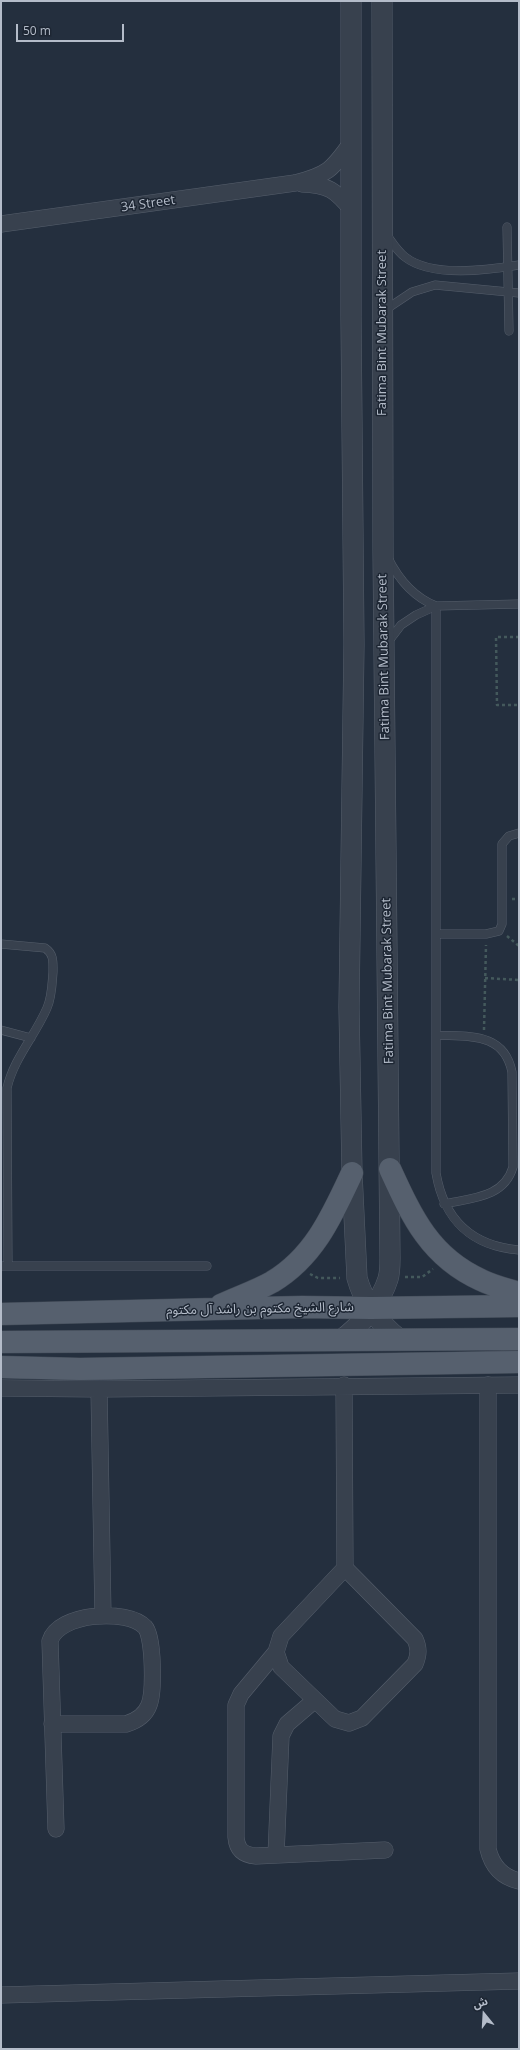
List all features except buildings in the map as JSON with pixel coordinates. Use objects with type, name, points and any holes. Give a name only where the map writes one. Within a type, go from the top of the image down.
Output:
[{"type":"main road","points":[[390,1169],[419,1228],[446,1258],[463,1271],[482,1281],[519,1293]]},
{"type":"main road","points":[[210,1310],[265,1285],[295,1265],[322,1234],[352,1174]]},
{"type":"main road","points":[[447,1306],[437,1319],[439,1328],[442,1332],[458,1340]]},
{"type":"main road","name":"شارع الشيخ مكتوم بن راشد آل مكتوم","points":[[1,1314],[302,1307],[371,1308],[519,1306]]},
{"type":"main road","points":[[270,1339],[281,1332],[301,1326],[306,1322],[306,1311],[302,1307]]},
{"type":"main road","points":[[1,1342],[270,1339],[519,1339]]},
{"type":"main road","points":[[1,1367],[80,1369],[519,1362]]},
{"type":"street","points":[[351,1],[351,316],[354,644],[349,1008],[352,1174],[357,1278],[360,1290],[383,1325],[399,1340]]},
{"type":"street","name":"Fatima Bint Mubarak Street","points":[[341,1340],[358,1326],[384,1289],[389,1278],[390,1258],[383,549],[382,1]]},
{"type":"street","name":"34 Street","points":[[1,224],[295,184],[322,175],[330,170],[351,143]]},
{"type":"street","name":"34 Street","points":[[295,184],[327,187],[340,196],[352,210]]},
{"type":"street","points":[[356,1255],[360,1263],[368,1268],[377,1268],[385,1265],[390,1258]]},
{"type":"street","points":[[488,1385],[488,1849],[490,1856],[498,1869],[511,1878],[519,1881]]},
{"type":"street","points":[[1,1388],[100,1389],[519,1385]]},
{"type":"street","points":[[344,1386],[345,1568],[280,1636],[276,1652],[241,1694],[236,1704],[237,1845],[247,1855],[385,1850]]},
{"type":"street","points":[[100,1389],[103,1616]]},
{"type":"street","points":[[276,1652],[281,1667],[335,1719],[341,1722],[356,1722],[362,1718],[416,1664],[419,1655],[419,1646],[415,1638],[345,1568]]},
{"type":"street","points":[[52,1724],[126,1724],[136,1721],[144,1715],[149,1706],[151,1696],[151,1640],[145,1627],[133,1620],[103,1616],[70,1622],[56,1629],[52,1634],[50,1641],[52,1724],[56,1830]]},
{"type":"street","points":[[276,1855],[281,1736],[287,1724],[315,1700]]},
{"type":"street","points":[[1,1995],[519,1981]]},
{"type":"lane","points":[[507,227],[509,331]]},
{"type":"lane","points":[[382,229],[406,258],[424,267],[445,270],[508,267],[519,265]]},
{"type":"lane","points":[[444,285],[445,270]]},
{"type":"lane","points":[[382,311],[412,292],[427,286],[444,285],[519,292]]},
{"type":"lane","points":[[383,549],[409,590],[422,600],[436,606]]},
{"type":"lane","points":[[384,648],[391,636],[401,625],[416,615],[436,606],[519,604]]},
{"type":"lane","points":[[436,606],[436,1173],[444,1204],[452,1217],[475,1238],[490,1245],[519,1250]]},
{"type":"lane","points":[[436,934],[496,933],[502,924],[502,844],[509,836],[519,833]]},
{"type":"lane","points":[[1,944],[45,948],[52,956],[52,985],[49,1001],[9,1077],[5,1100],[4,1266],[207,1266]]},
{"type":"lane","points":[[1,1030],[30,1038]]},
{"type":"lane","points":[[436,1035],[484,1038],[498,1046],[511,1065],[516,1141],[513,1167],[501,1188],[488,1194],[444,1204]]},
{"type":"path","points":[[519,637],[496,637],[497,706],[519,705]]},
{"type":"path","points":[[484,1038],[486,934]]},
{"type":"path","points":[[485,978],[519,980]]},
{"type":"path","points":[[318,1278],[357,1278]]}]
